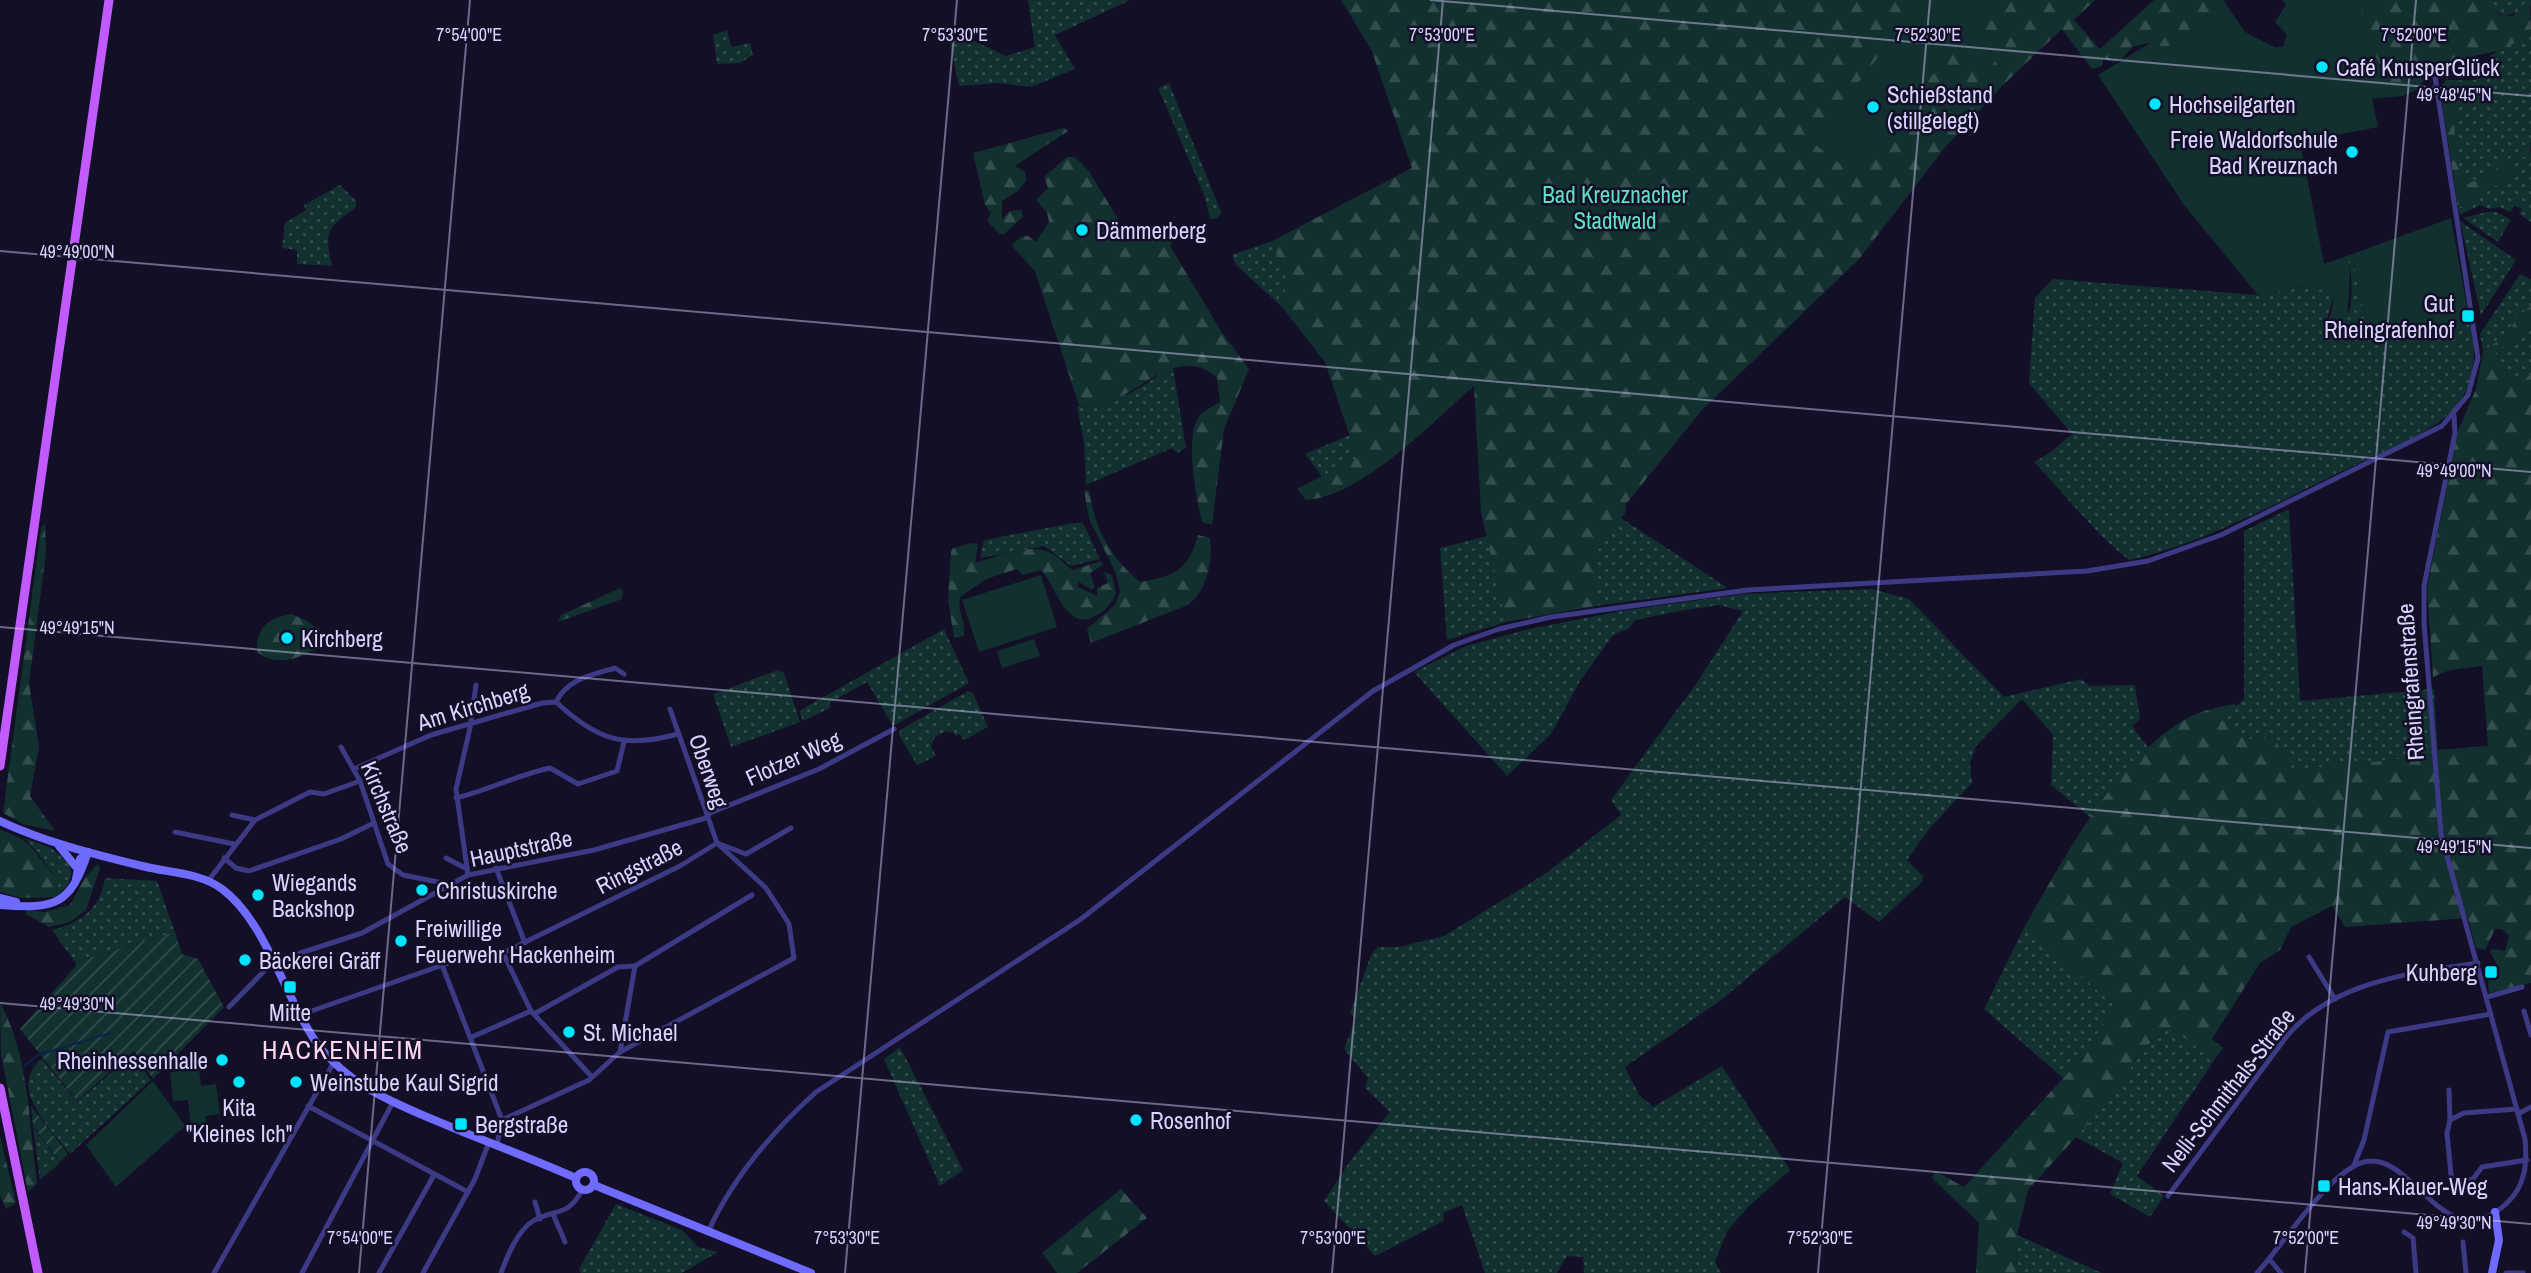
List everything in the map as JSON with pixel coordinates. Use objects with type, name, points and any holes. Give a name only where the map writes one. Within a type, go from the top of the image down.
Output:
[{"type":"main road","points":[[0,766],[109,0]]},
{"type":"main road","points":[[4,823],[56,843],[208,881],[242,908],[300,1015],[334,1062],[359,1084],[393,1102],[576,1178]]},
{"type":"main road","points":[[56,843],[70,855],[77,868]]},
{"type":"main road","points":[[75,886],[81,857],[88,852]]},
{"type":"main road","points":[[1,904],[57,902],[75,886],[88,852]]},
{"type":"main road","points":[[0,1088],[38,1273]]},
{"type":"main road","points":[[576,1178],[581,1173],[589,1173],[594,1185],[811,1273]]},
{"type":"main road","points":[[576,1178],[577,1186],[582,1190],[594,1185]]},
{"type":"main road","points":[[2492,1273],[2499,1240],[2496,1212]]},
{"type":"street","name":"Rheingrafenstraße","points":[[2435,77],[2478,358],[2468,396],[2454,415],[2455,433],[2424,586],[2424,623],[2441,834],[2487,997],[2527,1160]]},
{"type":"street","points":[[708,1232],[721,1206],[762,1149],[791,1115],[816,1092],[1082,919],[1373,691],[1454,645],[1499,629],[1551,617],[1748,590],[2087,571],[2148,561],[2232,530],[2434,430],[2454,415]]},
{"type":"street","points":[[556,702],[565,688],[583,678],[615,668],[624,674]]},
{"type":"street","points":[[468,872],[456,798],[476,685]]},
{"type":"street","name":"Am Kirchberg","points":[[354,769],[431,735],[471,721],[556,702],[586,727],[624,742],[650,741],[678,734]]},
{"type":"street","name":"Oberweg","points":[[620,1052],[794,958],[789,924],[766,888],[717,843],[706,818],[670,709]]},
{"type":"street","name":"Flotzer Weg","points":[[706,818],[709,813],[819,769],[894,729]]},
{"type":"street","points":[[456,798],[489,790],[515,775],[550,768],[578,783],[617,771],[624,742]]},
{"type":"street","name":"Kirchstraße","points":[[341,747],[360,781],[388,864],[403,875],[438,882],[445,888]]},
{"type":"street","points":[[208,881],[255,820],[310,792],[324,794],[360,781]]},
{"type":"street","points":[[232,815],[255,820]]},
{"type":"street","name":"Hauptstraße","points":[[273,961],[362,933],[445,888],[468,872],[594,850],[706,818]]},
{"type":"street","points":[[224,859],[236,868],[249,871],[341,839],[374,823]]},
{"type":"street","name":"Oberweg","points":[[717,843],[746,854],[791,828]]},
{"type":"street","points":[[175,832],[234,844]]},
{"type":"street","name":"Ringstraße","points":[[300,1015],[442,965],[503,953],[680,866],[717,843]]},
{"type":"street","points":[[446,858],[468,872]]},
{"type":"street","points":[[496,868],[525,943]]},
{"type":"street","points":[[472,1037],[533,1012],[618,967],[635,965],[751,895]]},
{"type":"street","points":[[503,953],[533,1012],[592,1077]]},
{"type":"street","points":[[2309,957],[2335,999]]},
{"type":"street","points":[[229,1007],[273,961]]},
{"type":"street","name":"Nelli-Schmithals-Straße","points":[[2168,1196],[2292,1030],[2308,1015],[2335,999],[2397,976],[2478,963]]},
{"type":"street","points":[[423,1273],[493,1144],[502,1120],[442,965]]},
{"type":"street","points":[[502,1120],[592,1077],[620,1052],[635,965]]},
{"type":"street","points":[[2487,997],[2522,987]]},
{"type":"street","points":[[2524,1011],[2531,1035]]},
{"type":"street","points":[[2258,1273],[2328,1189],[2354,1165],[2364,1140],[2388,1032],[2491,1014]]},
{"type":"street","points":[[217,1271],[334,1062]]},
{"type":"street","points":[[2354,1165],[2367,1161],[2389,1164],[2442,1211],[2456,1217],[2473,1218],[2496,1212],[2519,1187],[2527,1160],[2482,1167],[2473,1179],[2452,1185],[2447,1133],[2450,1120],[2449,1090]]},
{"type":"street","points":[[302,1273],[393,1102]]},
{"type":"street","points":[[308,1106],[468,1192]]},
{"type":"street","points":[[2450,1120],[2464,1113],[2517,1111],[2531,1107]]},
{"type":"street","points":[[379,1273],[434,1175]]},
{"type":"street","points":[[510,1273],[502,1271],[522,1232],[540,1219],[570,1207],[582,1190]]},
{"type":"street","points":[[535,1202],[540,1219]]},
{"type":"street","points":[[554,1214],[565,1242]]},
{"type":"street","points":[[2404,1232],[2413,1238],[2416,1273]]},
{"type":"street","points":[[2463,1242],[2466,1273]]},
{"type":"street","points":[[2270,1260],[2281,1273]]},
{"type":"street","points":[[2506,1273],[2531,1272]]},
{"type":"green space","points":[[1028,0],[1130,0],[1055,35],[1075,69],[1031,87],[999,83],[959,86],[949,39],[959,34],[1006,56],[1035,47]]},
{"type":"green space","name":"Bad Kreuznacher Stadtwald","points":[[1341,0],[1923,0],[1813,142],[1954,49],[2005,49],[1971,22],[1986,0],[2095,0],[2074,20],[2100,49],[2154,0],[2223,0],[2245,32],[2276,48],[2277,55],[2242,37],[2214,8],[2192,32],[2177,43],[2159,46],[2148,43],[2132,47],[2122,59],[2114,62],[2103,58],[2102,66],[2092,69],[2062,29],[2001,87],[1943,150],[1860,258],[1702,410],[1626,504],[1625,513],[1593,557],[1595,606],[1506,622],[1481,512],[1474,386],[1395,455],[1350,486],[1306,500],[1297,489],[1357,458],[1325,362],[1282,307],[1287,280],[1272,241],[1412,168],[1371,49]]},
{"type":"green space","name":"Schießstand (stillgelegt)","points":[[1923,0],[1986,0],[1971,22],[2005,49],[1986,73],[1953,49],[1854,175],[1812,142]]},
{"type":"green space","points":[[2282,0],[2479,0],[2500,15],[2513,16],[2525,3],[2530,4],[2531,29],[2508,47],[2469,57],[2462,60],[2452,71],[2427,77],[2416,90],[2389,82],[2370,46],[2363,19],[2285,41],[2287,34],[2275,22],[2286,5]]},
{"type":"green space","points":[[2282,0],[2359,0],[2374,53],[2389,82],[2416,90],[2403,96],[2372,99],[2378,127],[2300,142],[2324,264],[2341,258],[2349,262],[2349,327],[2334,337],[2321,333],[2331,314],[2334,296],[2311,285],[2258,295],[2184,205],[2098,75],[2150,43],[2168,46],[2177,43],[2214,8],[2254,42],[2273,48],[2283,46],[2287,34],[2275,22],[2286,5]]},
{"type":"green space","points":[[2479,0],[2531,0],[2531,10],[2530,4],[2515,13],[2504,15]]},
{"type":"green space","points":[[2531,29],[2531,143],[2490,173],[2464,187],[2455,138],[2458,88],[2453,80],[2481,78],[2493,64],[2490,55],[2506,48]]},
{"type":"green space","points":[[727,30],[731,47],[750,43],[753,55],[740,63],[717,64],[713,35]]},
{"type":"green space","points":[[2446,80],[2453,80],[2458,88],[2455,137],[2464,186],[2490,173],[2531,143],[2530,153],[2511,165],[2512,176],[2458,208],[2440,89]]},
{"type":"green space","points":[[1169,83],[1221,212],[1218,218],[1210,219],[1205,197],[1158,88]]},
{"type":"green space","points":[[1064,128],[1068,131],[1015,166],[1025,172],[1026,181],[1018,191],[1002,201],[1002,219],[1010,211],[1021,210],[1023,217],[1004,234],[1000,234],[987,221],[991,213],[985,205],[973,153]]},
{"type":"green space","points":[[2531,152],[2531,222],[2519,214],[2522,209],[2515,205],[2510,212],[2499,207],[2489,209],[2480,205],[2460,215],[2458,208],[2512,176],[2511,165]]},
{"type":"green space","points":[[1067,157],[1075,157],[1089,171],[1122,226],[1136,233],[1160,229],[1175,236],[1170,246],[1221,331],[1249,369],[1224,429],[1212,525],[1202,522],[1193,469],[1192,440],[1200,415],[1220,402],[1217,378],[1200,367],[1183,366],[1165,371],[1113,401],[1096,406],[1079,405],[1035,271],[1012,246],[1020,237],[1028,236],[1036,242],[1049,222],[1047,213],[1036,200],[1048,188],[1044,177]]},
{"type":"green space","points":[[340,185],[356,201],[356,207],[330,231],[328,244],[332,266],[297,264],[297,250],[282,248],[285,223],[306,210],[304,205]]},
{"type":"green space","points":[[2497,212],[2511,220],[2498,242],[2463,218]]},
{"type":"green space","points":[[2451,218],[2470,324],[2395,338],[2382,336],[2365,317],[2352,254]]},
{"type":"green space","points":[[2460,221],[2516,260],[2481,315]]},
{"type":"green space","points":[[1272,241],[1287,280],[1282,307],[1236,265],[1232,255]]},
{"type":"green space","points":[[2352,254],[2365,317],[2381,336],[2395,337],[2470,324],[2474,356],[2468,387],[2448,415],[2423,433],[2215,532],[2158,553],[2129,560],[2093,526],[2034,462],[2072,434],[2029,383],[2035,298],[2053,279],[2258,295],[2311,285],[2334,296],[2324,328],[2347,317],[2352,297],[2351,276],[2349,262],[2341,258]]},
{"type":"green space","points":[[2520,274],[2531,279],[2531,306],[2515,319],[2511,330],[2483,351],[2480,334]]},
{"type":"green space","points":[[2531,306],[2531,326],[2495,353],[2513,385],[2520,384],[2531,374],[2531,983],[2489,993],[2488,981],[2496,962],[2490,952],[2492,949],[2505,951],[2509,936],[2502,929],[2495,929],[2485,950],[2476,948],[2468,918],[2345,927],[2332,906],[2291,927],[2280,950],[2260,963],[2212,1039],[2223,1048],[2215,1059],[2168,1027],[2139,1053],[2117,1092],[2028,1190],[2017,1235],[2016,1273],[1976,1273],[1979,1223],[1932,1178],[1935,1171],[1964,1187],[2087,1052],[2115,1006],[2025,926],[2075,841],[2114,785],[2136,760],[2159,738],[2184,720],[2202,712],[2235,704],[2237,708],[2222,720],[2245,739],[2274,738],[2293,770],[2438,755],[2438,750],[2488,746],[2482,666],[2450,670],[2433,677],[2427,588],[2457,433],[2476,389],[2483,351],[2511,330],[2515,319]]},
{"type":"green space","points":[[2531,326],[2531,374],[2520,384],[2513,385],[2495,353]]},
{"type":"green space","points":[[1173,368],[1186,448],[1177,453],[1172,448],[1086,485],[1084,443],[1077,406],[1113,400],[1137,389]]},
{"type":"green space","points":[[1350,435],[1357,458],[1323,478],[1305,454]]},
{"type":"green space","points":[[1084,490],[1089,490],[1095,517],[1112,552],[1140,582],[1178,570],[1190,557],[1198,535],[1210,538],[1207,575],[1195,599],[1188,605],[1091,643],[1087,629],[1115,605],[1120,591],[1115,571],[1089,519]]},
{"type":"green space","points":[[2289,509],[2300,701],[2434,689],[2438,755],[2293,770],[2274,738],[2245,739],[2221,720],[2244,699],[2244,531]]},
{"type":"green space","points":[[1621,518],[1728,588],[1595,606],[1593,557]]},
{"type":"green space","points":[[45,523],[46,553],[29,683],[39,747],[30,796],[55,831],[23,824],[3,813],[41,528]]},
{"type":"green space","points":[[1083,523],[1100,559],[1071,566],[1044,546],[980,558],[984,540]]},
{"type":"green space","points":[[1487,536],[1506,622],[1447,640],[1440,548]]},
{"type":"green space","points":[[978,544],[975,563],[1033,549],[1051,553],[1073,570],[1101,561],[1103,565],[1090,573],[1095,587],[1092,590],[1079,582],[1078,587],[1097,596],[1097,588],[1108,583],[1104,572],[1112,575],[1116,594],[1107,608],[1097,615],[1084,620],[1075,618],[1062,604],[1041,570],[1023,575],[1017,569],[986,579],[960,597],[964,636],[954,638],[948,599],[951,552],[953,548]]},
{"type":"green space","points":[[1041,575],[1057,627],[979,652],[962,600]]},
{"type":"green space","points":[[620,588],[623,591],[622,599],[558,622],[561,615]]},
{"type":"green space","points":[[1872,589],[1909,599],[2004,697],[2081,679],[2090,686],[2135,685],[2140,719],[2132,726],[2148,747],[2090,817],[2051,785],[2053,735],[2022,699],[1976,746],[1970,764],[1972,783],[1929,829],[1907,860],[1923,876],[1922,882],[1879,922],[1845,897],[1721,1000],[1625,1067],[1639,1095],[1653,1107],[1722,1066],[1790,1170],[1749,1206],[1727,1231],[1715,1262],[1721,1273],[1584,1273],[1583,1257],[1567,1256],[1557,1273],[1485,1273],[1462,1205],[1443,1213],[1444,1221],[1375,1256],[1324,1201],[1350,1161],[1390,1112],[1365,1088],[1368,1078],[1344,1049],[1356,1019],[1350,1013],[1371,955],[1378,947],[1399,947],[1444,936],[1545,874],[1621,815],[1611,800],[1696,684],[1743,611],[1719,605],[1679,611],[1635,620],[1628,629],[1614,634],[1580,681],[1551,734],[1507,776],[1414,672],[1466,646],[1525,630],[1621,611],[1742,594]]},
{"type":"green space","points":[[291,614],[309,622],[323,636],[332,639],[315,650],[286,660],[276,660],[257,652],[259,636],[265,625],[276,618]]},
{"type":"green space","points":[[944,629],[969,683],[893,726],[867,682],[829,703],[830,708],[803,721],[799,711]]},
{"type":"green space","points":[[1034,639],[1040,656],[1002,668],[997,651]]},
{"type":"green space","points":[[778,670],[784,673],[800,722],[731,747],[713,694]]},
{"type":"green space","points":[[968,691],[973,693],[988,727],[964,740],[960,734],[956,736],[947,723],[953,733],[946,731],[935,737],[931,746],[936,756],[917,765],[899,735],[900,730]]},
{"type":"green space","points":[[0,830],[29,845],[59,878],[56,897],[21,898],[0,892]]},
{"type":"green space","points":[[23,838],[50,847],[70,864],[69,882],[56,897],[59,878]]},
{"type":"green space","points":[[98,864],[100,868],[86,910],[70,922],[49,927],[26,914],[27,910],[45,912],[70,905],[86,876]]},
{"type":"green space","points":[[105,878],[157,881],[175,932],[75,962],[52,930],[72,924],[88,913],[99,898]]},
{"type":"green space","points":[[2025,926],[2115,1006],[2087,1052],[2063,1078],[1984,1009]]},
{"type":"green space","points":[[175,932],[182,954],[198,959],[224,1007],[153,1079],[134,1051],[77,1101],[20,1029],[76,966],[75,962]]},
{"type":"green space","points":[[0,1003],[17,1044],[26,1090],[37,1183],[28,1192],[1,1054]]},
{"type":"green space","points":[[2168,1027],[2215,1059],[2137,1176],[2164,1196],[2150,1217],[2110,1194],[2123,1163],[2076,1137],[2117,1092],[2139,1053]]},
{"type":"green space","points":[[900,1047],[963,1170],[940,1186],[884,1059]]},
{"type":"green space","points":[[132,1055],[151,1080],[70,1154],[35,1107],[29,1082],[32,1070],[42,1059],[77,1102]]},
{"type":"green space","points":[[199,1069],[201,1086],[216,1084],[220,1114],[205,1116],[206,1126],[191,1128],[188,1100],[173,1101],[170,1072]]},
{"type":"green space","points":[[153,1081],[185,1126],[116,1187],[86,1145]]},
{"type":"green space","points":[[31,1106],[68,1154],[60,1162],[33,1126]]},
{"type":"green space","points":[[33,1127],[60,1163],[40,1180]]},
{"type":"green space","points":[[0,1136],[16,1203],[6,1209],[0,1196]]},
{"type":"green space","points":[[1121,1189],[1147,1218],[1077,1273],[1057,1273],[1042,1253]]},
{"type":"green space","points":[[616,1204],[682,1230],[698,1247],[718,1252],[682,1273],[581,1273],[579,1269]]},
{"type":"green space","points":[[2017,1235],[2102,1273],[2016,1273]]},
{"type":"waterway","points":[[24,1066],[38,1055],[110,1033]]},
{"type":"place","name":"Café KnusperGlück","points":[[2322,67]]},
{"type":"place","name":"Hochseilgarten","points":[[2155,104]]},
{"type":"place","name":"Schießstand (stillgelegt)","points":[[1873,107]]},
{"type":"place","name":"Freie Waldorfschule Bad Kreuznach","points":[[2352,152]]},
{"type":"place","name":"Dämmerberg","points":[[1082,230]]},
{"type":"place","name":"Gut Rheingrafenhof","points":[[2468,316]]},
{"type":"place","name":"Kirchberg","points":[[287,638]]},
{"type":"place","name":"Christuskirche","points":[[422,890]]},
{"type":"place","name":"Wiegands Backshop","points":[[258,895]]},
{"type":"place","name":"Freiwillige Feuerwehr Hackenheim","points":[[401,941]]},
{"type":"place","name":"Bäckerei Gräff","points":[[245,960]]},
{"type":"place","name":"Kuhberg","points":[[2491,972]]},
{"type":"place","name":"Mitte","points":[[290,987]]},
{"type":"place","name":"St. Michael","points":[[569,1032]]},
{"type":"place","name":"Rheinhessenhalle","points":[[222,1060]]},
{"type":"place","name":"Kita \"Kleines Ich\"","points":[[239,1082]]},
{"type":"place","name":"Weinstube Kaul Sigrid","points":[[296,1082]]},
{"type":"place","name":"Rosenhof","points":[[1136,1120]]},
{"type":"place","name":"Bergstraße","points":[[461,1124]]},
{"type":"place","name":"Hans-Klauer-Weg","points":[[2324,1186]]},
{"type":"district","name":"HACKENHEIM","points":[[343,1049]]}]
